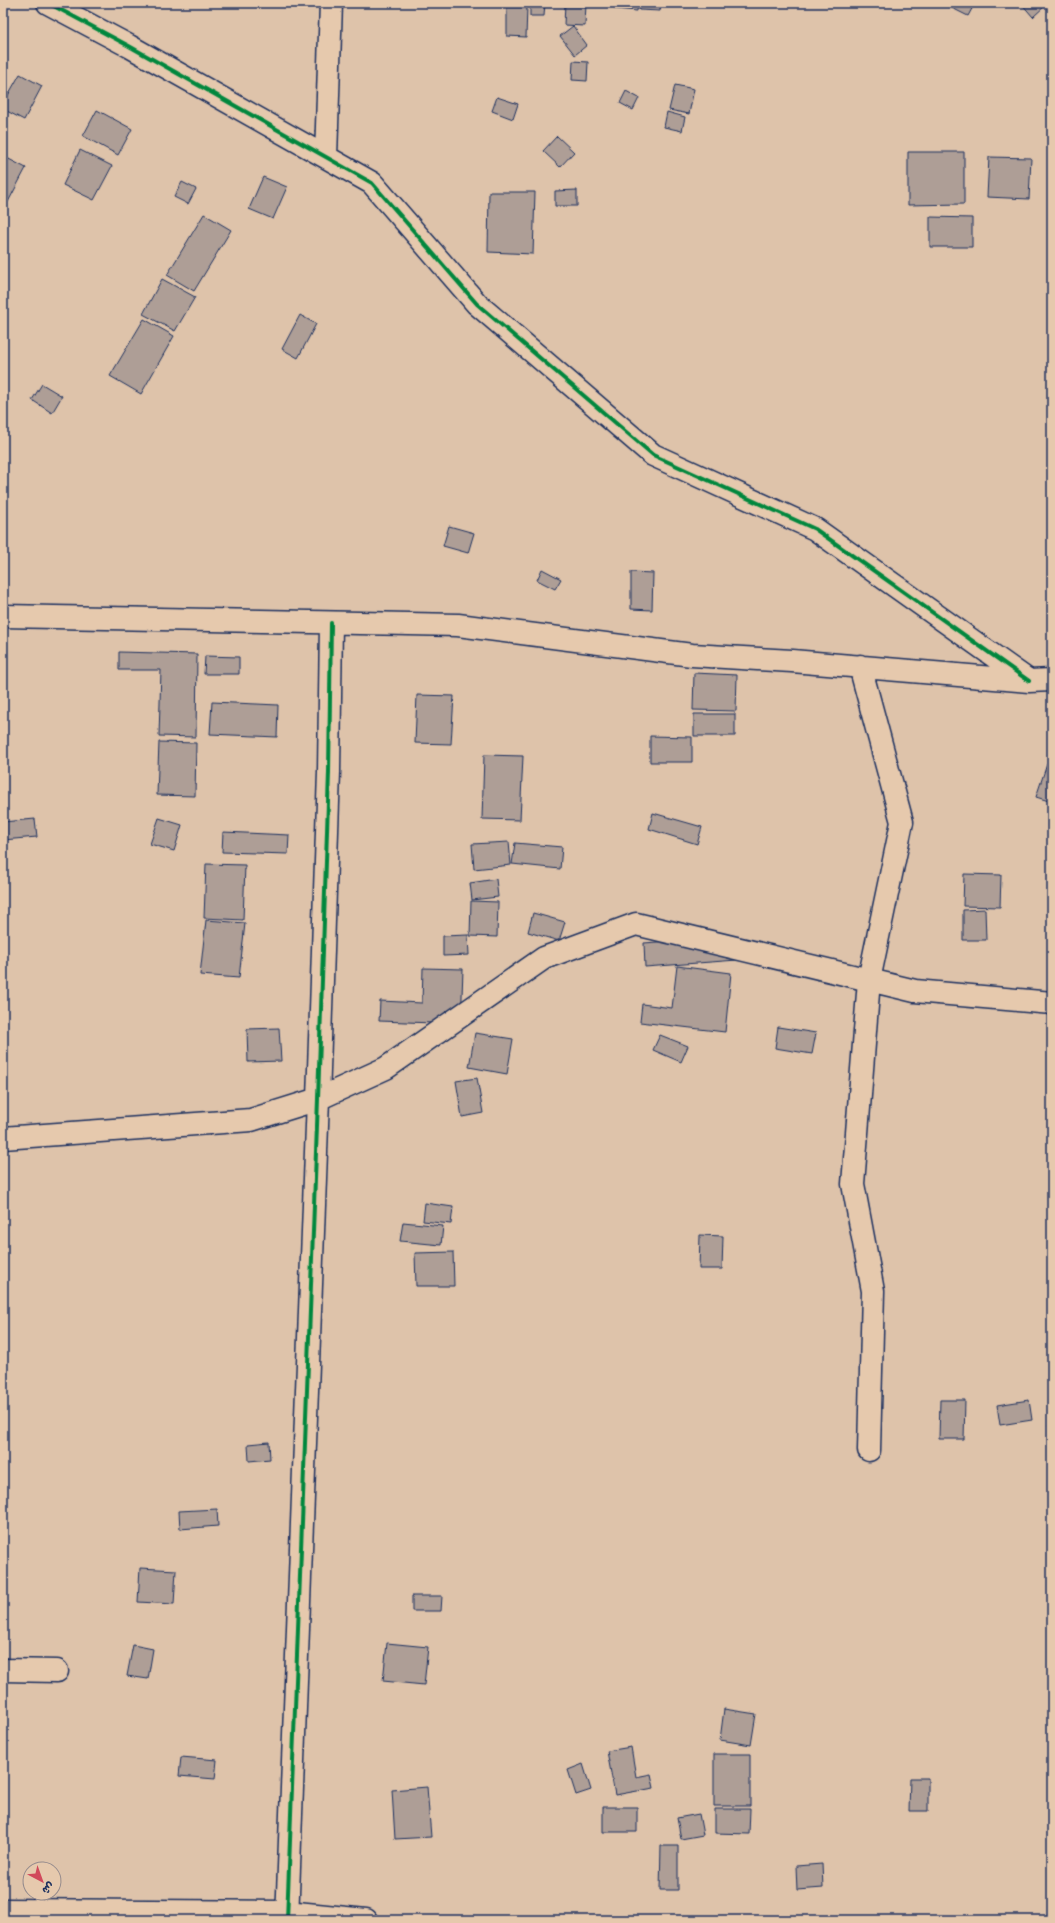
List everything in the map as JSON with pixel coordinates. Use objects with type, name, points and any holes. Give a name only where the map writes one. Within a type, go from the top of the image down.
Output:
[{"type":"street","points":[[48,3],[129,46],[372,183],[477,304],[652,455],[815,529],[1029,681]]},
{"type":"street","points":[[326,157],[331,3]]},
{"type":"street","points":[[3,616],[458,625],[692,655],[860,666],[1029,681],[1052,680]]},
{"type":"street","points":[[287,1916],[329,780],[331,623]]},
{"type":"street","points":[[860,666],[902,822],[869,980],[853,1184],[872,1292],[869,1450]]},
{"type":"street","points":[[3,1138],[251,1120],[318,1099],[386,1068],[544,958],[636,924],[915,991],[1052,1003]]},
{"type":"street","points":[[3,1670],[58,1671]]},
{"type":"street","points":[[3,1910],[287,1916],[366,1920]]},
{"type":"building","points":[[530,3],[545,3],[544,16],[530,16]]},
{"type":"building","points":[[565,3],[586,3],[585,26],[564,25]]},
{"type":"building","points":[[616,3],[638,3],[637,11],[615,9]]},
{"type":"building","points":[[640,3],[660,3],[660,11],[639,10]]},
{"type":"building","points":[[942,3],[975,3],[968,16]]},
{"type":"building","points":[[1021,3],[1045,3],[1046,5],[1033,17]]},
{"type":"building","points":[[507,7],[527,7],[526,37],[507,36]]},
{"type":"building","points":[[573,26],[587,45],[575,55],[560,36]]},
{"type":"building","points":[[573,61],[588,62],[587,81],[572,80]]},
{"type":"building","points":[[20,74],[42,86],[24,120],[3,109],[3,104]]},
{"type":"building","points":[[675,85],[694,89],[689,114],[669,110]]},
{"type":"building","points":[[626,91],[639,98],[633,110],[620,103]]},
{"type":"building","points":[[497,97],[518,104],[513,119],[492,111]]},
{"type":"building","points":[[97,110],[132,129],[118,155],[83,136]]},
{"type":"building","points":[[667,112],[685,117],[682,131],[664,127]]},
{"type":"building","points":[[557,136],[574,152],[560,167],[543,151]]},
{"type":"building","points":[[80,150],[112,166],[94,200],[63,185]]},
{"type":"building","points":[[908,152],[964,152],[964,204],[908,205]]},
{"type":"building","points":[[3,156],[26,168],[8,202],[3,200]]},
{"type":"building","points":[[989,157],[1031,158],[1029,199],[987,197]]},
{"type":"building","points":[[263,177],[287,187],[273,219],[249,209]]},
{"type":"building","points":[[182,182],[196,189],[188,204],[174,197]]},
{"type":"building","points":[[577,190],[577,206],[555,206],[555,191]]},
{"type":"building","points":[[489,192],[535,192],[533,254],[488,252]]},
{"type":"building","points":[[3,206],[7,207],[3,215]]},
{"type":"building","points":[[204,214],[231,230],[194,291],[167,275]]},
{"type":"building","points":[[930,217],[972,218],[972,247],[930,247]]},
{"type":"building","points":[[162,279],[195,297],[175,331],[143,314]]},
{"type":"building","points":[[300,315],[316,324],[298,358],[282,349]]},
{"type":"building","points":[[144,319],[174,336],[141,394],[110,376]]},
{"type":"building","points":[[42,384],[62,396],[52,413],[32,400]]},
{"type":"building","points":[[449,526],[474,533],[468,553],[443,546]]},
{"type":"building","points":[[542,569],[561,579],[555,589],[537,580]]},
{"type":"building","points":[[631,572],[653,573],[652,610],[631,609]]},
{"type":"building","points":[[119,652],[197,654],[196,737],[159,736],[161,670],[119,670]]},
{"type":"building","points":[[205,656],[239,657],[239,674],[204,674]]},
{"type":"building","points":[[694,673],[737,675],[736,711],[693,710]]},
{"type":"building","points":[[417,695],[454,696],[451,744],[415,743]]},
{"type":"building","points":[[212,702],[278,705],[277,737],[210,734]]},
{"type":"building","points":[[694,714],[735,714],[735,736],[694,736]]},
{"type":"building","points":[[650,736],[692,737],[692,762],[650,762]]},
{"type":"building","points":[[159,742],[196,743],[195,796],[157,795]]},
{"type":"building","points":[[484,755],[523,756],[520,820],[482,819]]},
{"type":"building","points":[[1047,764],[1052,766],[1052,802],[1036,797]]},
{"type":"building","points":[[653,813],[702,827],[697,844],[649,829]]},
{"type":"building","points":[[159,818],[182,825],[174,851],[150,844]]},
{"type":"building","points":[[35,819],[37,837],[3,840],[3,822]]},
{"type":"building","points":[[223,832],[289,835],[288,854],[222,852]]},
{"type":"building","points":[[509,842],[511,865],[474,869],[472,844]]},
{"type":"building","points":[[515,843],[562,847],[560,869],[512,864]]},
{"type":"building","points":[[206,864],[245,865],[243,920],[204,918]]},
{"type":"building","points":[[964,874],[1001,875],[1000,907],[963,906]]},
{"type":"building","points":[[496,879],[498,897],[472,900],[470,883]]},
{"type":"building","points":[[471,901],[498,902],[497,937],[470,936]]},
{"type":"building","points":[[985,909],[986,940],[963,940],[963,910]]},
{"type":"building","points":[[533,913],[565,922],[559,941],[528,932]]},
{"type":"building","points":[[206,920],[245,923],[239,978],[200,975]]},
{"type":"building","points":[[468,935],[469,955],[443,956],[443,936]]},
{"type":"building","points":[[735,936],[737,960],[645,967],[644,943]]},
{"type":"building","points":[[677,966],[731,973],[725,1032],[640,1022],[642,1004],[672,1008]]},
{"type":"building","points":[[423,968],[463,969],[461,1024],[379,1021],[380,1001],[422,1003]]},
{"type":"building","points":[[778,1027],[816,1033],[812,1054],[775,1048]]},
{"type":"building","points":[[279,1028],[281,1061],[248,1062],[247,1029]]},
{"type":"building","points":[[475,1033],[513,1039],[507,1074],[469,1067]]},
{"type":"building","points":[[660,1035],[688,1046],[681,1062],[653,1050]]},
{"type":"building","points":[[477,1078],[483,1113],[462,1117],[456,1081]]},
{"type":"building","points":[[425,1203],[453,1207],[451,1224],[423,1221]]},
{"type":"building","points":[[403,1222],[443,1226],[441,1245],[400,1241]]},
{"type":"building","points":[[700,1235],[723,1236],[722,1269],[699,1269]]},
{"type":"building","points":[[453,1252],[454,1286],[416,1286],[415,1253]]},
{"type":"building","points":[[3,1283],[5,1283],[5,1301],[3,1301]]},
{"type":"building","points":[[940,1400],[965,1400],[964,1439],[939,1439]]},
{"type":"building","points":[[1029,1400],[1032,1420],[1000,1425],[997,1405]]},
{"type":"building","points":[[269,1442],[270,1459],[249,1461],[248,1444]]},
{"type":"building","points":[[217,1509],[218,1526],[180,1529],[179,1511]]},
{"type":"building","points":[[140,1568],[176,1570],[174,1604],[138,1602]]},
{"type":"building","points":[[412,1596],[442,1596],[441,1611],[412,1611]]},
{"type":"building","points":[[387,1643],[428,1647],[424,1685],[383,1681]]},
{"type":"building","points":[[133,1645],[153,1649],[148,1679],[127,1676]]},
{"type":"building","points":[[724,1709],[756,1714],[751,1745],[720,1740]]},
{"type":"building","points":[[631,1747],[636,1777],[651,1774],[654,1788],[615,1795],[607,1751]]},
{"type":"building","points":[[714,1754],[750,1754],[750,1806],[714,1806]]},
{"type":"building","points":[[181,1757],[217,1760],[215,1779],[179,1776]]},
{"type":"building","points":[[583,1764],[591,1790],[576,1795],[568,1770]]},
{"type":"building","points":[[910,1778],[928,1778],[928,1811],[909,1811]]},
{"type":"building","points":[[427,1787],[431,1837],[395,1839],[392,1790]]},
{"type":"building","points":[[603,1807],[637,1807],[637,1832],[603,1832]]},
{"type":"building","points":[[715,1809],[750,1809],[749,1834],[715,1833]]},
{"type":"building","points":[[699,1814],[703,1835],[681,1839],[677,1818]]},
{"type":"building","points":[[661,1846],[678,1846],[678,1890],[660,1890]]},
{"type":"building","points":[[822,1864],[823,1888],[797,1890],[796,1866]]},
{"type":"cycle path","points":[[48,3],[129,46],[372,183],[477,304],[653,455],[815,529],[1029,681]]},
{"type":"cycle path","points":[[287,1920],[318,1099],[329,772],[331,623]]}]
